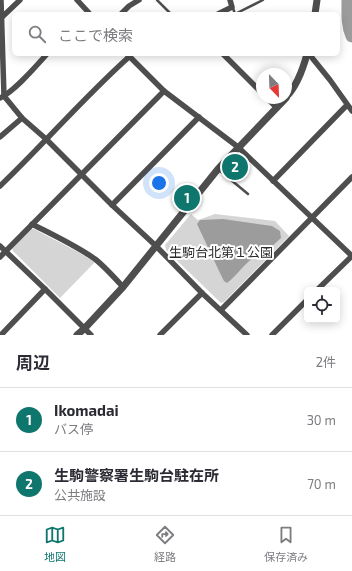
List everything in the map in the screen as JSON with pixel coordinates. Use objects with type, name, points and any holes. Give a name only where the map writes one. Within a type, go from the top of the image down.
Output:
[{"type":"street","points":[[1,0],[2,97],[156,246],[202,293],[247,335]]},
{"type":"street","points":[[1,19],[20,0]]},
{"type":"street","points":[[77,0],[86,12]]},
{"type":"street","points":[[123,12],[139,0]]},
{"type":"street","points":[[222,12],[232,7],[230,0]]},
{"type":"street","points":[[315,12],[317,0]]},
{"type":"street","points":[[2,97],[21,82],[45,56]]},
{"type":"street","points":[[0,186],[127,56]]},
{"type":"street","points":[[129,56],[164,91],[238,147],[352,256],[320,287]]},
{"type":"street","points":[[225,56],[256,87]]},
{"type":"street","points":[[292,88],[307,56]]},
{"type":"street","points":[[310,56],[330,80],[352,111]]},
{"type":"street","points":[[0,257],[164,91]]},
{"type":"street","points":[[272,104],[276,108]]},
{"type":"street","points":[[77,335],[123,287],[218,169],[280,104]]},
{"type":"street","points":[[273,181],[347,104]]},
{"type":"street","points":[[112,205],[199,117]]},
{"type":"street","points":[[0,137],[22,118]]},
{"type":"street","points":[[221,310],[352,177]]},
{"type":"street","points":[[32,224],[95,259],[123,287]]},
{"type":"street","points":[[0,246],[91,335]]},
{"type":"street","points":[[1,335],[45,289]]},
{"type":"street","points":[[160,335],[202,293]]},
{"type":"street","points":[[272,335],[304,303]]},
{"type":"lane","points":[[157,0],[169,12]]},
{"type":"lane","points":[[239,12],[263,0]]},
{"type":"lane","points":[[232,7],[234,12]]},
{"type":"lane","points":[[218,169],[248,194]]},
{"type":"green space","name":"生駒台北第１公園","points":[[191,214],[198,220],[215,214],[275,221],[289,236],[224,302],[221,303],[166,250],[165,245]]},
{"type":"green space","points":[[31,229],[34,229],[95,262],[60,298],[13,251],[12,248]]},
{"type":"shaded area","points":[[223,219],[272,226],[280,231],[281,238],[266,252],[260,253],[250,260],[227,283],[224,281],[197,224],[200,220]]},
{"type":"waterway","points":[[348,0],[348,14],[350,32],[352,36]]},
{"type":"place","name":"生駒警察署生駒台駐在所","points":[[235,167]]},
{"type":"place","name":"Ikomadai","points":[[187,198]]}]
